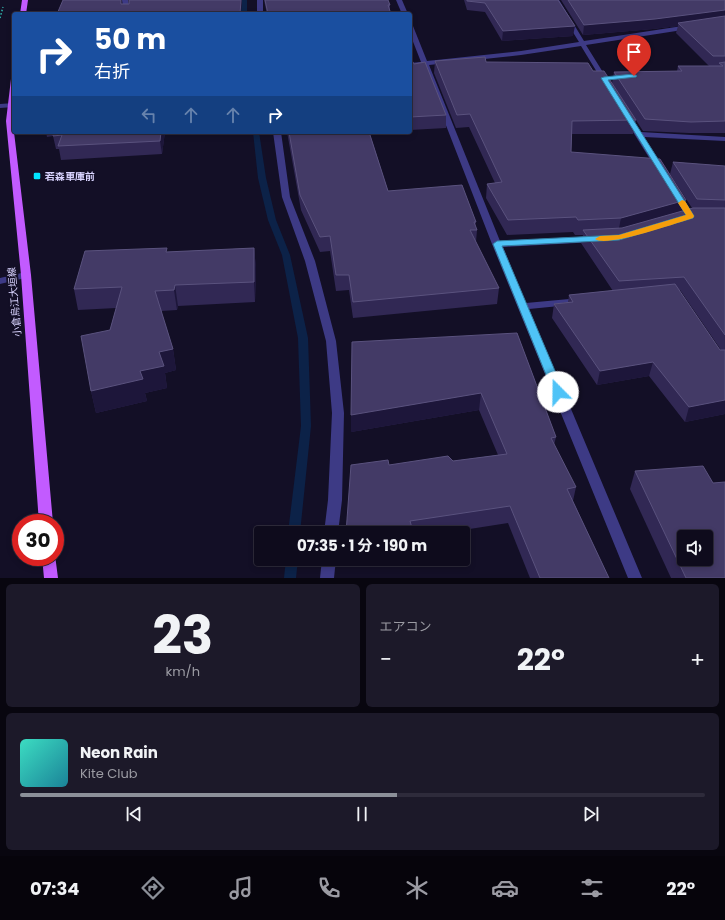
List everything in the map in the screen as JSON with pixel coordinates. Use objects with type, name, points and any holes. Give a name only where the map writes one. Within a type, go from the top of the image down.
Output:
[{"type":"main road","points":[[23,12],[25,0]]},
{"type":"main road","name":"小倉烏江大垣線","points":[[12,87],[8,106],[26,275],[45,514]]},
{"type":"main road","points":[[50,566],[51,578]]},
{"type":"street","points":[[125,0],[127,12]]},
{"type":"street","points":[[260,0],[260,12]]},
{"type":"street","points":[[399,0],[404,12]]},
{"type":"street","points":[[556,0],[583,43],[608,78],[612,91]]},
{"type":"street","points":[[412,65],[521,53],[693,26]]},
{"type":"street","points":[[412,31],[497,244],[635,578]]},
{"type":"street","points":[[623,110],[667,178]]},
{"type":"street","points":[[277,134],[286,197],[310,261],[331,341],[338,413],[335,500],[332,526]]},
{"type":"street","points":[[639,134],[725,139]]},
{"type":"street","points":[[497,244],[604,238]]},
{"type":"street","points":[[0,281],[26,275]]},
{"type":"street","points":[[523,306],[591,300]]},
{"type":"street","points":[[327,578],[328,566]]},
{"type":"path","points":[[0,18],[3,6]]},
{"type":"building","points":[[63,0],[121,0],[121,4],[129,4],[129,0],[241,0],[240,12],[58,12]]},
{"type":"building","points":[[265,0],[388,0],[390,12],[268,12]]},
{"type":"building","points":[[467,0],[558,0],[575,26],[503,31],[485,3]]},
{"type":"building","points":[[568,0],[725,0],[725,10],[655,19],[584,25]]},
{"type":"building","points":[[725,16],[725,56],[713,56],[678,23]]},
{"type":"building","points":[[485,57],[486,62],[588,63],[593,71],[604,71],[636,120],[572,121],[571,152],[660,159],[686,200],[621,218],[578,220],[576,217],[508,220],[487,184],[502,182],[470,114],[457,115],[435,61]]},
{"type":"building","points":[[412,60],[414,64],[425,62],[446,115],[412,117]]},
{"type":"building","points":[[725,62],[725,121],[691,122],[645,119],[614,72],[682,71],[678,66],[723,66],[719,63]]},
{"type":"building","points":[[54,134],[161,134],[160,141],[58,146],[62,135],[53,136]]},
{"type":"building","points":[[289,134],[370,134],[388,191],[462,185],[476,222],[474,222],[477,230],[470,230],[499,288],[353,302],[349,275],[336,275],[330,236],[320,237],[300,195]]},
{"type":"building","points":[[673,162],[725,166],[725,200],[697,199]]},
{"type":"building","points":[[693,208],[725,208],[725,335],[684,277],[619,281],[583,230],[622,228]]},
{"type":"building","points":[[167,248],[166,252],[254,248],[254,282],[175,285],[174,290],[155,291],[173,349],[159,352],[164,366],[140,371],[143,379],[91,391],[81,336],[110,330],[122,287],[74,289],[85,251]]},
{"type":"building","points":[[675,284],[720,350],[725,350],[725,400],[689,407],[653,362],[600,371],[554,304],[573,302],[569,295]]},
{"type":"building","points":[[517,333],[556,437],[551,438],[576,487],[567,489],[609,578],[540,578],[510,506],[410,521],[411,526],[347,526],[351,465],[388,460],[389,465],[448,456],[453,461],[507,454],[481,393],[351,415],[352,342]]},
{"type":"building","points":[[703,466],[713,483],[725,482],[725,578],[686,578],[680,566],[713,566],[713,530],[677,530],[677,559],[635,471]]},
{"type":"waterway","points":[[244,0],[244,12]]},
{"type":"waterway","points":[[256,134],[262,178],[272,220],[286,255],[303,338],[306,426],[295,526]]},
{"type":"waterway","points":[[290,578],[291,566]]},
{"type":"slow traffic","points":[[600,239],[619,238],[690,216],[682,203]]},
{"type":"place","name":"若森車庫前","points":[[37,176]]},
{"type":"route","points":[[558,392],[497,244],[619,238],[690,216],[604,78],[634,76]]}]
